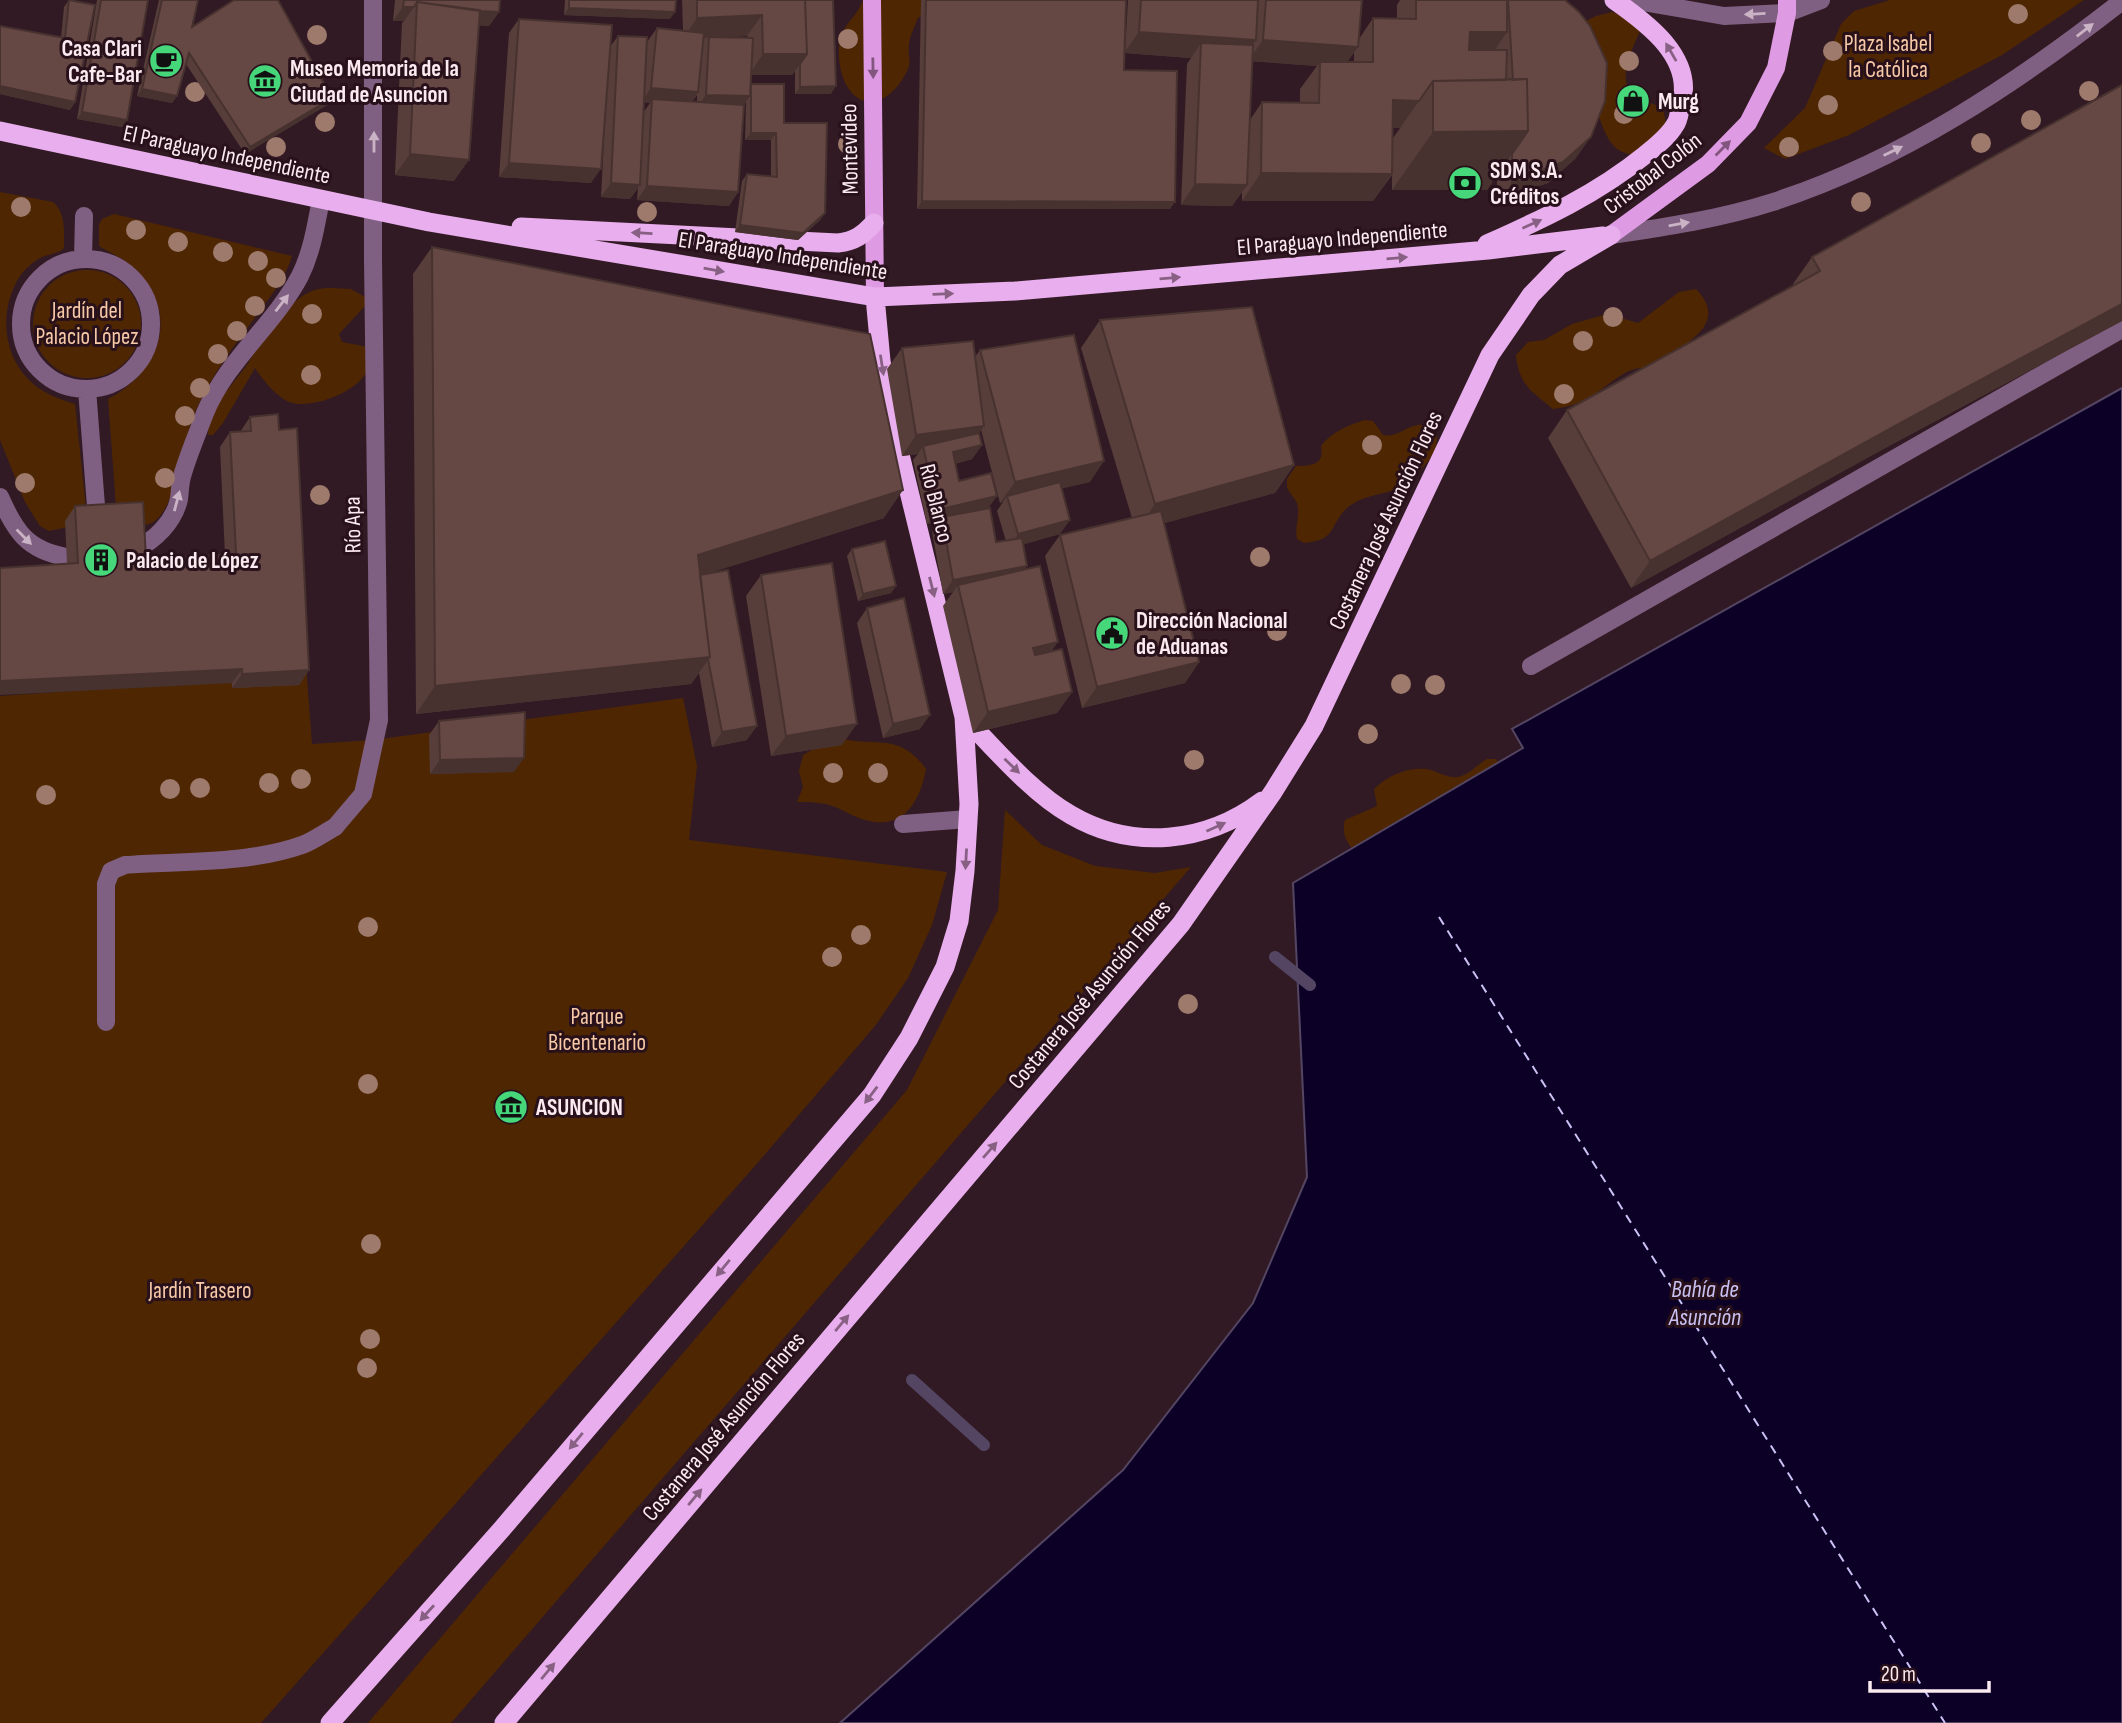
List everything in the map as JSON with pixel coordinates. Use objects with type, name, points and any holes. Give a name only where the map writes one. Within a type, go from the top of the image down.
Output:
[{"type":"highway","points":[[1470,251],[1541,220],[1595,191],[1628,169],[1676,125],[1684,93],[1682,78],[1673,55],[1657,33],[1614,0]]},
{"type":"highway","name":"El Paraguayo Independiente","points":[[0,131],[429,222],[875,297],[1015,291],[1611,236]]},
{"type":"highway","points":[[429,222],[838,243],[852,242],[874,223]]},
{"type":"highway","name":"Costanera José Asunción Flores","points":[[504,1723],[1181,924],[1273,792],[1314,726],[1490,355],[1531,295],[1560,265],[1611,236]]},
{"type":"highway","name":"Río Blanco","points":[[875,297],[881,361],[895,434],[964,717]]},
{"type":"highway","points":[[964,717],[1013,768],[1070,815],[1118,833],[1166,837],[1208,831],[1251,809],[1273,792]]},
{"type":"highway","points":[[330,1723],[500,1530],[872,1095],[909,1038],[945,967],[958,921],[968,819],[964,717]]},
{"type":"main road","name":"Montevideo","points":[[872,0],[875,297]]},
{"type":"main road","name":"Cristobal Colón","points":[[1611,236],[1708,163],[1748,123],[1776,68],[1787,6]]},
{"type":"street","name":"Río Apa","points":[[106,1022],[106,884],[111,871],[125,865],[248,857],[304,845],[335,827],[363,794],[379,720],[373,0]]},
{"type":"street","points":[[1631,0],[1724,16],[1821,0]]},
{"type":"street","points":[[1611,236],[1740,211],[1773,202],[1850,172],[1925,136],[1991,96],[2038,65],[2122,1]]},
{"type":"street","points":[[135,550],[147,544],[171,519],[178,502],[182,474],[213,396],[232,364],[299,278],[310,255],[321,199]]},
{"type":"street","points":[[83,259],[84,216]]},
{"type":"street","points":[[83,259],[98,260],[126,272],[146,296],[152,326],[150,341],[135,368],[110,386],[87,389],[65,386],[51,380],[27,352],[22,331],[25,301],[42,276],[68,262],[83,259]]},
{"type":"street","points":[[1531,666],[2122,329]]},
{"type":"street","points":[[87,389],[97,519]]},
{"type":"street","points":[[0,497],[26,541],[39,549],[66,557]]},
{"type":"street","points":[[903,824],[968,819]]},
{"type":"green space","points":[[863,0],[932,0],[925,14],[918,18],[911,34],[906,73],[890,94],[878,101],[867,102],[857,98],[843,78],[840,63],[840,39]]},
{"type":"green space","name":"Plaza Isabel la Católica","points":[[1890,0],[2084,0],[2002,55],[1849,135],[1785,159],[1764,148],[1805,108],[1841,24],[1854,11]]},
{"type":"green space","points":[[1612,12],[1630,17],[1641,29],[1628,61],[1628,86],[1639,98],[1663,108],[1666,124],[1635,156],[1621,151],[1610,141],[1603,128],[1589,72],[1582,23]]},
{"type":"green space","points":[[0,192],[53,202],[60,211],[63,223],[64,248],[29,266],[13,288],[6,329],[13,355],[28,379],[38,388],[75,404],[86,508],[68,527],[49,531],[40,526],[25,502],[0,440]]},
{"type":"green space","points":[[114,214],[292,256],[276,289],[208,386],[196,410],[170,499],[156,520],[145,525],[135,522],[116,506],[108,399],[126,388],[141,374],[152,358],[161,323],[158,305],[150,287],[132,266],[99,246],[99,225],[102,219]]},
{"type":"green space","name":"Jardín del Palacio López","points":[[87,270],[108,274],[125,286],[137,303],[141,324],[137,345],[125,362],[108,374],[87,378],[66,374],[49,362],[37,345],[33,324],[37,303],[49,286],[66,274]]},
{"type":"green space","points":[[351,289],[367,298],[365,306],[339,334],[342,342],[368,347],[366,373],[342,393],[320,402],[298,404],[279,396],[255,368],[223,423],[213,435],[208,435],[208,425],[217,405],[278,318],[305,295],[315,290]]},
{"type":"green space","points":[[1696,289],[1707,307],[1706,322],[1696,336],[1657,365],[1629,371],[1585,400],[1553,409],[1523,381],[1516,355],[1528,342],[1544,340],[1572,324],[1607,314],[1638,323],[1679,292]]},
{"type":"green space","points":[[1365,420],[1373,421],[1383,435],[1398,433],[1416,425],[1430,428],[1437,435],[1436,452],[1407,483],[1353,503],[1328,535],[1304,543],[1297,539],[1298,508],[1287,488],[1287,479],[1296,466],[1312,465],[1319,461],[1321,446],[1335,433]]},
{"type":"green space","points":[[306,665],[312,744],[373,740],[683,698],[697,766],[689,840],[947,872],[932,925],[908,978],[875,1026],[754,1167],[261,1723],[0,1723],[0,696],[293,676]]},
{"type":"green space","points":[[835,737],[895,745],[916,757],[926,769],[919,792],[908,811],[890,821],[878,822],[861,819],[825,804],[797,802],[803,787],[799,771],[803,755]]},
{"type":"green space","points":[[1487,759],[1496,759],[1500,766],[1411,816],[1395,822],[1391,830],[1354,850],[1348,843],[1344,832],[1345,820],[1377,806],[1374,789],[1386,779],[1400,772],[1416,769],[1458,777]]},
{"type":"green space","points":[[1005,810],[1042,845],[1095,866],[1155,873],[1191,867],[451,1723],[368,1723],[907,1090],[998,910]]},
{"type":"water","name":"Bahía de Asunción","points":[[2122,388],[2122,1723],[840,1723],[1123,1470],[1253,1303],[1307,1177],[1293,883],[1523,748],[1512,729]]},
{"type":"building","points":[[69,0],[95,5],[75,102],[0,86],[0,26],[65,38]]},
{"type":"building","points":[[101,0],[148,0],[127,120],[82,112]]},
{"type":"building","points":[[162,0],[198,0],[192,27],[234,0],[278,0],[332,98],[250,147],[189,53],[177,96],[142,89]]},
{"type":"building","points":[[404,0],[500,0],[499,12],[417,2],[414,7],[403,7]]},
{"type":"building","points":[[569,0],[676,0],[675,12],[569,8]]},
{"type":"building","points":[[697,0],[805,0],[807,54],[763,54],[762,15],[697,18]]},
{"type":"building","points":[[805,0],[833,0],[836,86],[800,87],[800,64],[807,54]]},
{"type":"building","points":[[926,0],[1126,0],[1124,70],[1177,71],[1175,202],[922,201]]},
{"type":"building","points":[[1141,0],[1258,0],[1256,40],[1139,32]]},
{"type":"building","points":[[1266,0],[1362,0],[1358,47],[1263,40]]},
{"type":"building","points":[[1416,0],[1507,0],[1507,32],[1470,32],[1469,50],[1507,50],[1506,80],[1433,81],[1419,101],[1393,100],[1392,174],[1261,173],[1262,102],[1319,103],[1320,62],[1373,62],[1373,18],[1416,19]]},
{"type":"building","points":[[1508,0],[1565,0],[1590,26],[1607,63],[1605,101],[1591,137],[1563,162],[1512,183],[1512,154],[1528,131],[1527,79],[1513,80]]},
{"type":"building","points":[[417,2],[480,10],[469,160],[410,154]]},
{"type":"building","points":[[519,19],[612,25],[601,169],[509,163]]},
{"type":"building","points":[[657,28],[704,33],[698,92],[651,88]]},
{"type":"building","points":[[618,36],[647,37],[640,185],[611,183]]},
{"type":"building","points":[[709,37],[753,38],[750,96],[706,95]]},
{"type":"building","points":[[1201,43],[1253,45],[1247,185],[1195,184]]},
{"type":"building","points":[[1527,79],[1528,131],[1433,132],[1433,81]]},
{"type":"building","points":[[751,84],[784,84],[784,123],[827,123],[825,213],[803,233],[740,225],[747,174],[777,177],[776,133],[751,133]]},
{"type":"building","points":[[2122,85],[2122,304],[1650,561],[1567,410],[1820,271],[1812,257]]},
{"type":"building","points":[[652,99],[744,105],[738,192],[647,186]]},
{"type":"building","points":[[432,247],[870,334],[903,490],[698,555],[710,657],[435,686]]},
{"type":"building","points":[[1252,307],[1294,465],[1155,504],[1100,320]]},
{"type":"building","points":[[1074,335],[1104,461],[1015,482],[980,350]]},
{"type":"building","points":[[973,341],[984,426],[916,435],[902,348]]},
{"type":"building","name":"Palacio de López","points":[[278,414],[279,430],[297,428],[309,670],[242,674],[242,669],[0,681],[0,568],[78,563],[75,506],[143,502],[146,559],[236,554],[230,432],[251,431],[250,417]]},
{"type":"building","points":[[979,433],[982,445],[953,452],[959,481],[991,473],[997,496],[937,510],[923,446]]},
{"type":"building","points":[[1060,482],[1070,520],[1018,534],[1007,496]]},
{"type":"building","points":[[990,508],[996,542],[1022,538],[1027,566],[953,580],[942,517]]},
{"type":"building","points":[[1161,511],[1199,662],[1097,687],[1060,535]]},
{"type":"building","points":[[885,541],[896,586],[863,594],[852,549]]},
{"type":"building","points":[[832,563],[857,724],[786,736],[761,575]]},
{"type":"building","points":[[1040,566],[1058,642],[1033,648],[1035,655],[1062,649],[1072,692],[988,712],[958,585]]},
{"type":"building","points":[[728,570],[757,726],[722,732],[708,659],[710,657],[700,575]]},
{"type":"building","points":[[904,598],[930,715],[893,724],[867,608]]},
{"type":"building","points":[[525,712],[524,758],[440,760],[439,721]]},
{"type":"waterway","points":[[1275,957],[1310,985]]},
{"type":"waterway","points":[[912,1380],[984,1445]]},
{"type":"ferry route","points":[[1439,917],[1945,1723]]},
{"type":"place","name":"Casa Clari Cafe-Bar","points":[[166,61]]},
{"type":"place","name":"Museo Memoria de la Ciudad de Asuncion","points":[[265,81]]},
{"type":"place","name":"Murg","points":[[1633,101]]},
{"type":"place","name":"SDM S.A. Créditos","points":[[1465,183]]},
{"type":"place","name":"Palacio de López","points":[[101,560]]},
{"type":"place","name":"Dirección Nacional de Aduanas","points":[[1112,633]]},
{"type":"place","name":"ASUNCION","points":[[511,1107]]},
{"type":"park label","name":"Parque Bicentenario","points":[[597,1029]]},
{"type":"park label","name":"Jardín Trasero","points":[[200,1290]]}]
